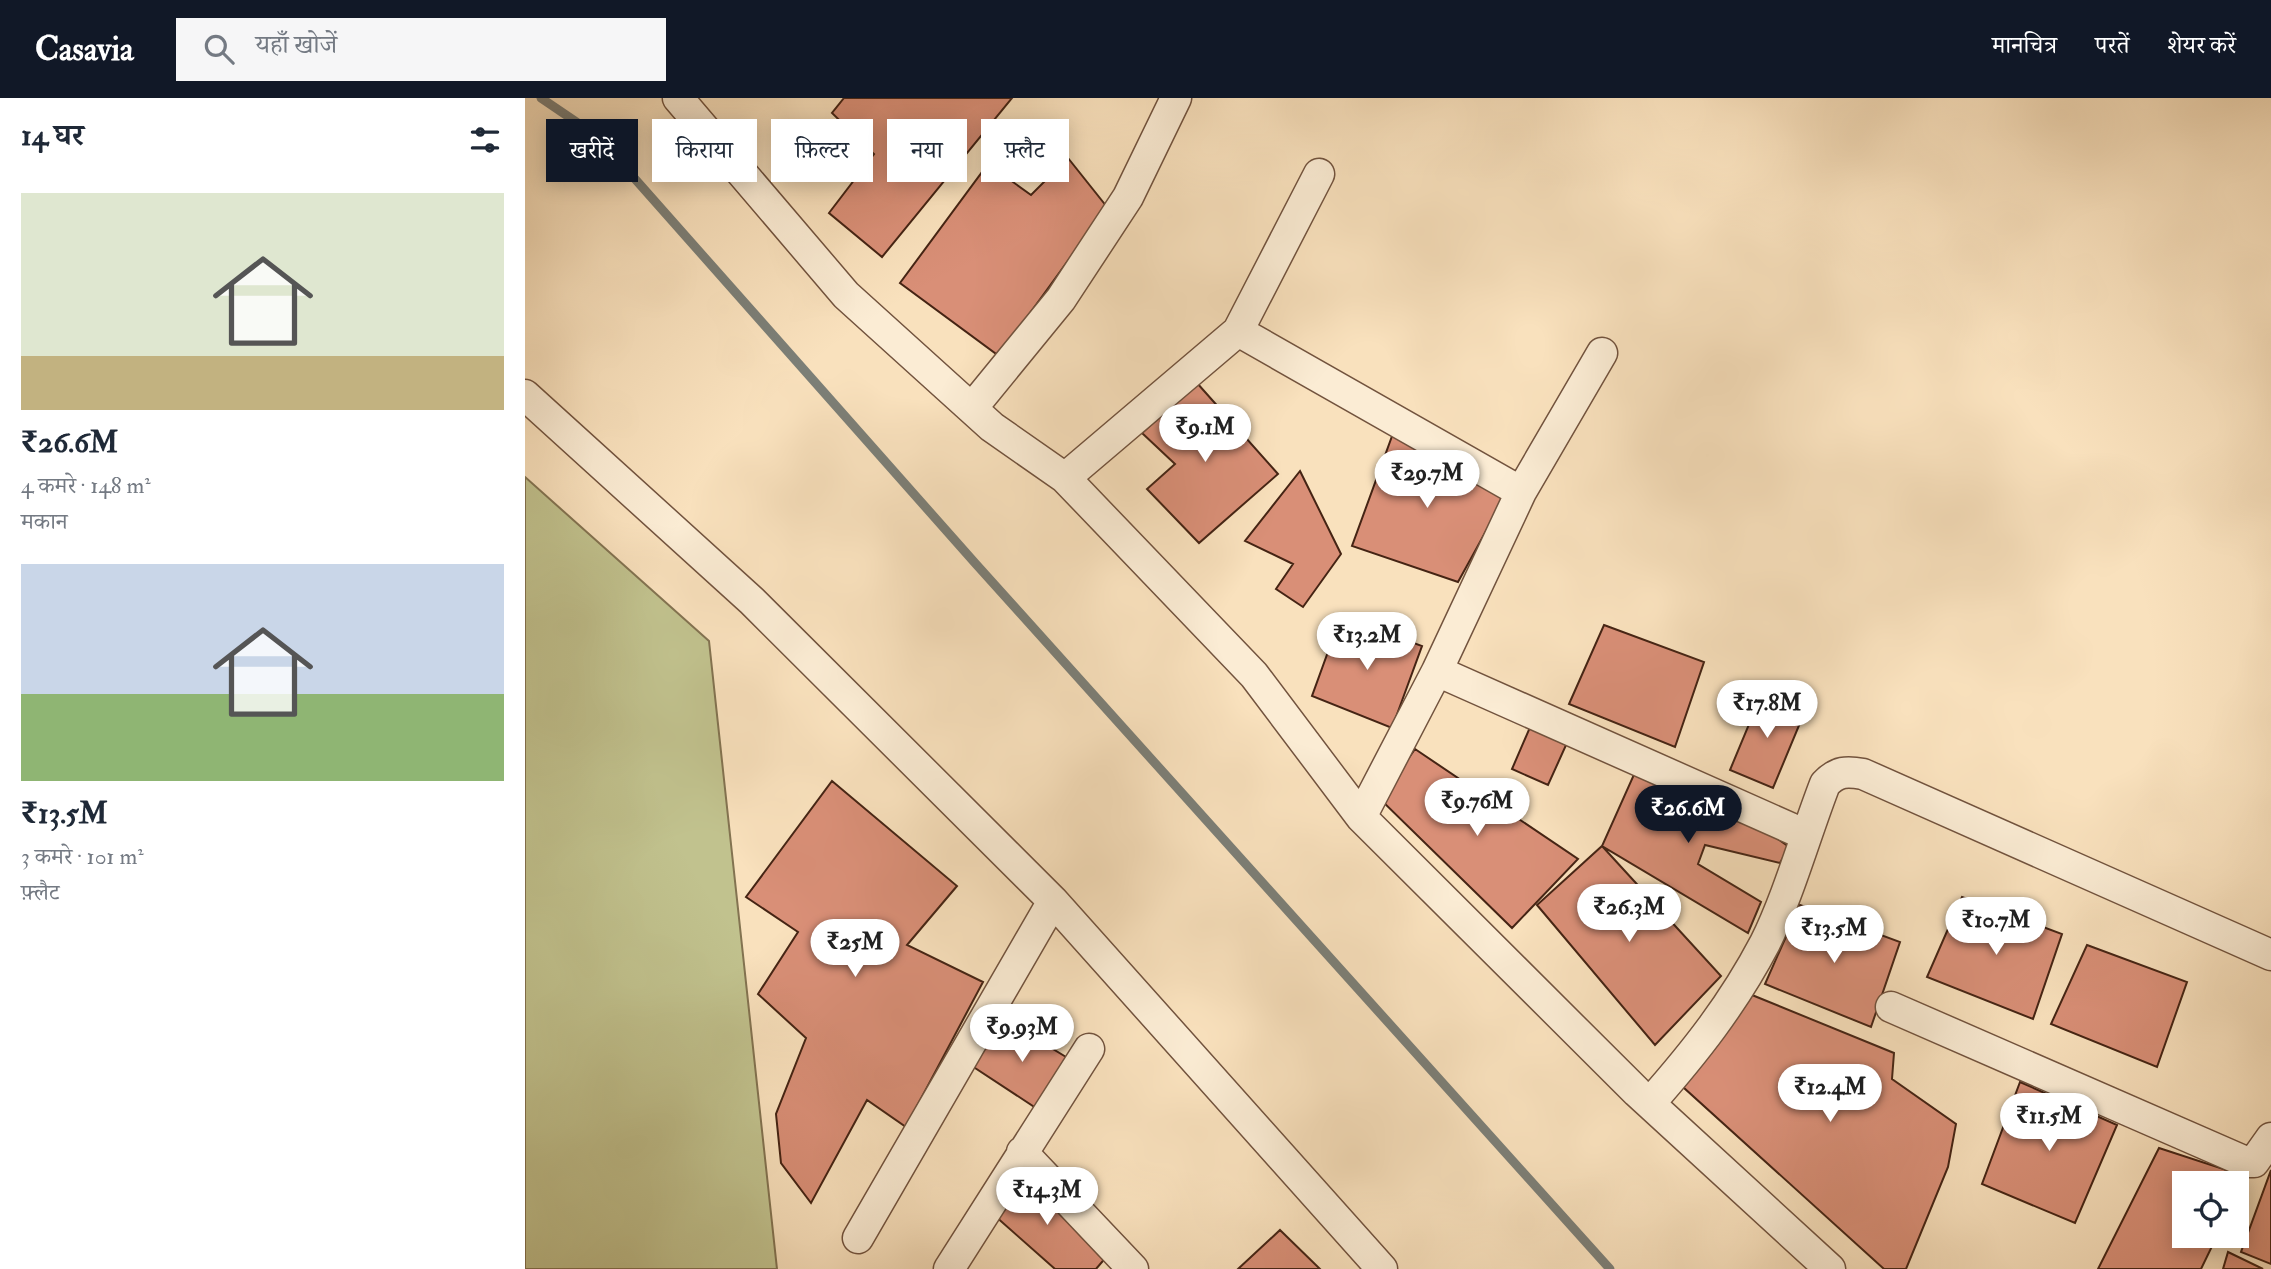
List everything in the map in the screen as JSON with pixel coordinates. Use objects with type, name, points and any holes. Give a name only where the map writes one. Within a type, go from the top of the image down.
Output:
[{"type":"street","points":[[678,98],[846,295],[992,427],[1065,478],[1254,675],[1361,817],[1650,1102],[1830,1269]]},
{"type":"street","points":[[972,408],[1061,299],[1106,231],[1128,197],[1176,98]]},
{"type":"street","points":[[1065,478],[1238,331],[1319,174]]},
{"type":"street","points":[[1238,331],[1521,492]]},
{"type":"street","points":[[1361,817],[1437,671],[1521,492],[1602,353]]},
{"type":"street","points":[[525,396],[752,601],[1053,901],[1382,1269]]},
{"type":"street","points":[[1437,671],[1806,835]]},
{"type":"street","points":[[1650,1102],[1703,1044],[1743,982],[1766,941],[1825,784],[1834,775],[1848,771],[1863,774],[2271,955]]},
{"type":"street","points":[[858,1238],[1053,901]]},
{"type":"street","points":[[1891,1007],[2246,1162],[2254,1162],[2271,1139]]},
{"type":"street","points":[[949,1269],[1089,1049]]},
{"type":"street","points":[[1022,1152],[1133,1269]]},
{"type":"green space","points":[[525,477],[709,641],[777,1269],[525,1269]]},
{"type":"building","points":[[844,98],[1012,98],[995,119],[981,119],[981,136],[967,153],[967,119],[887,119],[887,182],[943,182],[882,257],[829,213],[853,182],[873,182],[873,119],[838,119],[832,113]]},
{"type":"building","points":[[1069,159],[1107,207],[999,356],[900,283],[981,173],[981,182],[1013,182],[1031,195],[1044,182],[1069,182]]},
{"type":"building","points":[[1197,383],[1278,474],[1199,543],[1147,489],[1175,464],[1142,433]]},
{"type":"building","points":[[1395,428],[1507,493],[1458,582],[1352,546]]},
{"type":"building","points":[[1300,471],[1341,554],[1303,607],[1276,589],[1293,564],[1245,541]]},
{"type":"building","points":[[1341,616],[1422,646],[1392,728],[1312,696]]},
{"type":"building","points":[[1604,625],[1704,662],[1675,747],[1569,704]]},
{"type":"building","points":[[1762,693],[1805,711],[1773,788],[1730,770]]},
{"type":"building","points":[[1534,718],[1571,734],[1548,785],[1512,769]]},
{"type":"building","points":[[1415,749],[1578,859],[1512,928],[1380,799]]},
{"type":"building","points":[[1636,770],[1767,831],[1789,847],[1780,863],[1705,845],[1698,864],[1761,902],[1748,933],[1602,846]]},
{"type":"building","points":[[832,781],[957,886],[907,945],[983,982],[906,1127],[867,1100],[811,1203],[781,1163],[776,1114],[806,1038],[758,994],[798,932],[746,897]]},
{"type":"building","points":[[1602,846],[1721,976],[1655,1045],[1537,905]]},
{"type":"building","points":[[1962,897],[2062,934],[2033,1019],[1927,977]]},
{"type":"building","points":[[1800,905],[1900,942],[1871,1027],[1765,984]]},
{"type":"building","points":[[2087,945],[2187,982],[2157,1067],[2051,1024]]},
{"type":"building","points":[[1752,995],[1894,1053],[1892,1079],[1956,1124],[1948,1167],[1906,1269],[1884,1269],[1683,1087]]},
{"type":"building","points":[[1002,1018],[1071,1060],[1042,1112],[972,1066]]},
{"type":"building","points":[[2020,1082],[2117,1125],[2075,1223],[1982,1184]]},
{"type":"building","points":[[2159,1148],[2230,1171],[2172,1171],[2172,1248],[2211,1248],[2201,1269],[2098,1269]]},
{"type":"building","points":[[1020,1167],[1108,1255],[1096,1269],[1055,1269],[994,1215]]},
{"type":"building","points":[[2271,1170],[2271,1264],[2241,1252],[2242,1248],[2249,1248],[2249,1230]]},
{"type":"building","points":[[1280,1230],[1320,1269],[1238,1269]]},
{"type":"building","points":[[2228,1252],[2263,1269],[2223,1269]]},
{"type":"waterway","points":[[541,98],[597,136],[975,563],[1610,1269]]}]
